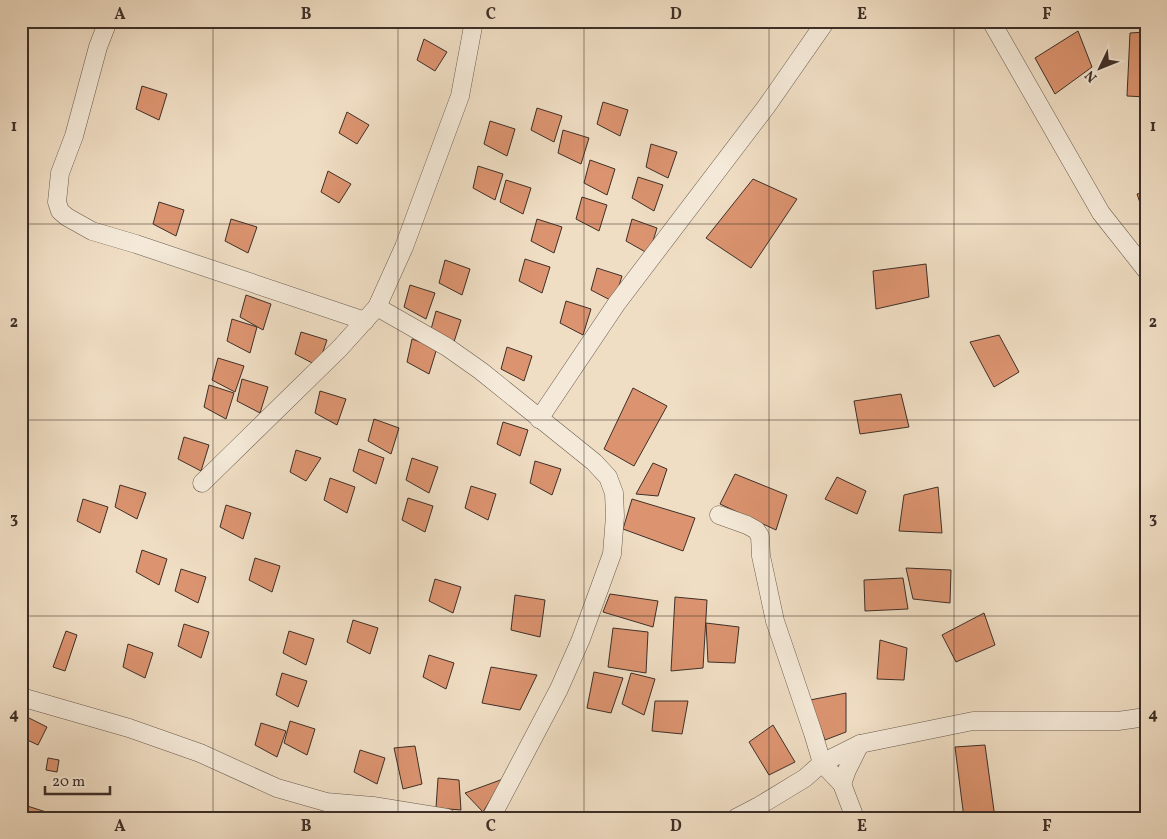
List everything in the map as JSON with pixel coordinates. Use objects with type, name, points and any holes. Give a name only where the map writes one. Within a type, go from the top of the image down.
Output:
[{"type":"street","points":[[108,21],[98,47],[74,136],[60,173],[57,202],[60,211],[67,218],[92,231],[365,320]]},
{"type":"street","points":[[202,482],[306,381],[377,307],[404,247],[460,96],[474,21]]},
{"type":"street","points":[[539,419],[617,303],[766,107],[826,21]]},
{"type":"street","points":[[991,21],[1101,213],[1146,270]]},
{"type":"street","points":[[377,307],[447,347],[481,372],[594,462],[608,477],[614,494],[615,516],[612,554],[581,639],[559,690],[491,818]]},
{"type":"street","points":[[719,515],[747,525],[756,530],[760,536],[761,556],[775,621],[814,733],[822,763],[842,784],[855,818]]},
{"type":"street","points":[[21,696],[146,734],[200,753],[277,788],[318,800],[425,813],[447,818]]},
{"type":"street","points":[[736,818],[805,778],[822,763],[860,744],[973,721],[1108,721],[1146,717]]},
{"type":"street","points":[[842,784],[846,770],[860,744]]},
{"type":"building","points":[[183,21],[200,21],[195,28]]},
{"type":"building","points":[[1001,21],[1030,21],[1028,25],[1002,27]]},
{"type":"building","points":[[1078,31],[1092,67],[1055,94],[1035,58]]},
{"type":"building","points":[[1146,32],[1146,97],[1127,96],[1130,33]]},
{"type":"building","points":[[424,39],[447,52],[435,71],[417,60]]},
{"type":"building","points":[[142,86],[167,94],[159,120],[136,109]]},
{"type":"building","points":[[603,102],[628,110],[620,136],[597,124]]},
{"type":"building","points":[[537,108],[562,116],[554,142],[531,130]]},
{"type":"building","points":[[347,112],[369,125],[357,144],[339,133]]},
{"type":"building","points":[[490,121],[515,129],[507,156],[484,144]]},
{"type":"building","points":[[563,130],[589,138],[581,164],[558,153]]},
{"type":"building","points":[[651,144],[677,152],[668,178],[646,167]]},
{"type":"building","points":[[590,160],[615,169],[607,195],[584,183]]},
{"type":"building","points":[[478,166],[503,174],[495,200],[473,188]]},
{"type":"building","points":[[328,171],[351,184],[339,203],[321,192]]},
{"type":"building","points":[[638,177],[663,185],[654,211],[632,198]]},
{"type":"building","points":[[753,179],[797,199],[751,268],[706,238]]},
{"type":"building","points":[[506,180],[531,188],[523,214],[500,202]]},
{"type":"building","points":[[1146,192],[1146,220],[1137,194]]},
{"type":"building","points":[[582,197],[607,205],[599,231],[576,219]]},
{"type":"building","points":[[159,202],[184,210],[176,236],[153,224]]},
{"type":"building","points":[[231,219],[257,227],[248,253],[225,241]]},
{"type":"building","points":[[537,219],[562,227],[554,253],[531,241]]},
{"type":"building","points":[[632,219],[657,228],[649,254],[626,241]]},
{"type":"building","points":[[1143,237],[1146,237],[1146,255],[1145,255]]},
{"type":"building","points":[[525,259],[550,267],[542,293],[519,281]]},
{"type":"building","points":[[445,260],[470,269],[462,295],[439,283]]},
{"type":"building","points":[[926,264],[929,297],[876,309],[873,271]]},
{"type":"building","points":[[597,268],[622,276],[614,302],[591,290]]},
{"type":"building","points":[[410,285],[435,293],[426,319],[404,307]]},
{"type":"building","points":[[246,295],[271,304],[263,330],[240,317]]},
{"type":"building","points":[[566,301],[591,309],[583,335],[560,323]]},
{"type":"building","points":[[436,311],[461,320],[453,345],[430,333]]},
{"type":"building","points":[[232,319],[257,327],[250,353],[227,341]]},
{"type":"building","points":[[301,332],[327,340],[318,366],[295,354]]},
{"type":"building","points":[[999,335],[1019,372],[994,387],[970,342]]},
{"type":"building","points":[[412,339],[437,348],[429,374],[407,362]]},
{"type":"building","points":[[507,347],[532,356],[524,381],[501,369]]},
{"type":"building","points":[[218,358],[244,366],[235,392],[212,380]]},
{"type":"building","points":[[242,379],[268,387],[260,413],[237,401]]},
{"type":"building","points":[[209,385],[234,393],[226,419],[204,407]]},
{"type":"building","points":[[633,388],[667,406],[634,466],[604,449]]},
{"type":"building","points":[[320,391],[346,399],[337,425],[315,413]]},
{"type":"building","points":[[901,394],[909,427],[860,434],[854,401]]},
{"type":"building","points":[[374,419],[399,428],[391,454],[368,441]]},
{"type":"building","points":[[503,422],[528,430],[520,456],[497,444]]},
{"type":"building","points":[[184,437],[209,445],[201,471],[178,459]]},
{"type":"building","points":[[359,449],[384,458],[376,484],[353,471]]},
{"type":"building","points":[[296,450],[321,458],[306,481],[290,472]]},
{"type":"building","points":[[412,458],[438,467],[429,493],[406,480]]},
{"type":"building","points":[[535,461],[561,469],[552,495],[530,483]]},
{"type":"building","points":[[653,463],[667,469],[658,496],[636,494]]},
{"type":"building","points":[[735,474],[787,495],[776,530],[720,504]]},
{"type":"building","points":[[837,477],[866,491],[857,514],[825,499]]},
{"type":"building","points":[[330,478],[355,487],[347,513],[324,500]]},
{"type":"building","points":[[120,485],[146,493],[137,519],[115,507]]},
{"type":"building","points":[[471,486],[496,494],[488,520],[465,508]]},
{"type":"building","points":[[938,487],[942,533],[899,531],[904,495]]},
{"type":"building","points":[[408,498],[433,506],[425,532],[402,520]]},
{"type":"building","points":[[83,499],[108,507],[100,533],[77,521]]},
{"type":"building","points":[[632,499],[695,518],[683,551],[623,529]]},
{"type":"building","points":[[226,505],[251,513],[243,539],[220,527]]},
{"type":"building","points":[[142,550],[167,559],[159,585],[136,572]]},
{"type":"building","points":[[255,558],[280,566],[272,592],[249,580]]},
{"type":"building","points":[[906,568],[951,570],[950,603],[913,599]]},
{"type":"building","points":[[181,569],[206,577],[198,603],[175,591]]},
{"type":"building","points":[[903,578],[908,609],[865,611],[864,580]]},
{"type":"building","points":[[435,579],[461,587],[453,613],[429,601]]},
{"type":"building","points":[[610,594],[658,601],[653,627],[603,612]]},
{"type":"building","points":[[515,595],[545,600],[540,637],[511,630]]},
{"type":"building","points":[[675,597],[707,600],[703,668],[671,671]]},
{"type":"building","points":[[984,613],[995,645],[956,662],[942,635]]},
{"type":"building","points":[[353,620],[378,628],[370,654],[347,642]]},
{"type":"building","points":[[706,623],[739,627],[735,663],[708,662]]},
{"type":"building","points":[[184,624],[209,632],[201,658],[178,646]]},
{"type":"building","points":[[613,628],[648,632],[646,673],[608,667]]},
{"type":"building","points":[[66,631],[77,635],[65,671],[53,667]]},
{"type":"building","points":[[289,631],[314,639],[306,665],[283,653]]},
{"type":"building","points":[[880,640],[907,648],[904,680],[877,679]]},
{"type":"building","points":[[128,644],[153,653],[145,678],[123,667]]},
{"type":"building","points":[[429,655],[454,663],[446,689],[423,677]]},
{"type":"building","points":[[491,667],[537,675],[520,710],[482,703]]},
{"type":"building","points":[[594,672],[623,678],[611,713],[587,708]]},
{"type":"building","points":[[282,673],[307,681],[298,707],[276,695]]},
{"type":"building","points":[[631,673],[655,679],[644,715],[622,704]]},
{"type":"building","points":[[846,693],[846,732],[825,740],[810,700]]},
{"type":"building","points":[[655,701],[688,701],[682,734],[652,731]]},
{"type":"building","points":[[23,715],[47,727],[38,745],[21,737],[21,719]]},
{"type":"building","points":[[290,721],[315,729],[307,755],[284,743]]},
{"type":"building","points":[[261,723],[286,731],[277,757],[255,745]]},
{"type":"building","points":[[773,725],[795,762],[769,775],[749,742]]},
{"type":"building","points":[[985,745],[995,818],[964,818],[955,747]]},
{"type":"building","points":[[415,746],[422,784],[403,789],[394,748]]},
{"type":"building","points":[[360,750],[385,758],[377,784],[354,772]]},
{"type":"building","points":[[48,758],[59,760],[57,772],[46,770]]},
{"type":"building","points":[[438,778],[459,780],[461,810],[436,808]]},
{"type":"building","points":[[503,779],[483,812],[465,793]]},
{"type":"building","points":[[21,804],[65,818],[21,818]]}]
